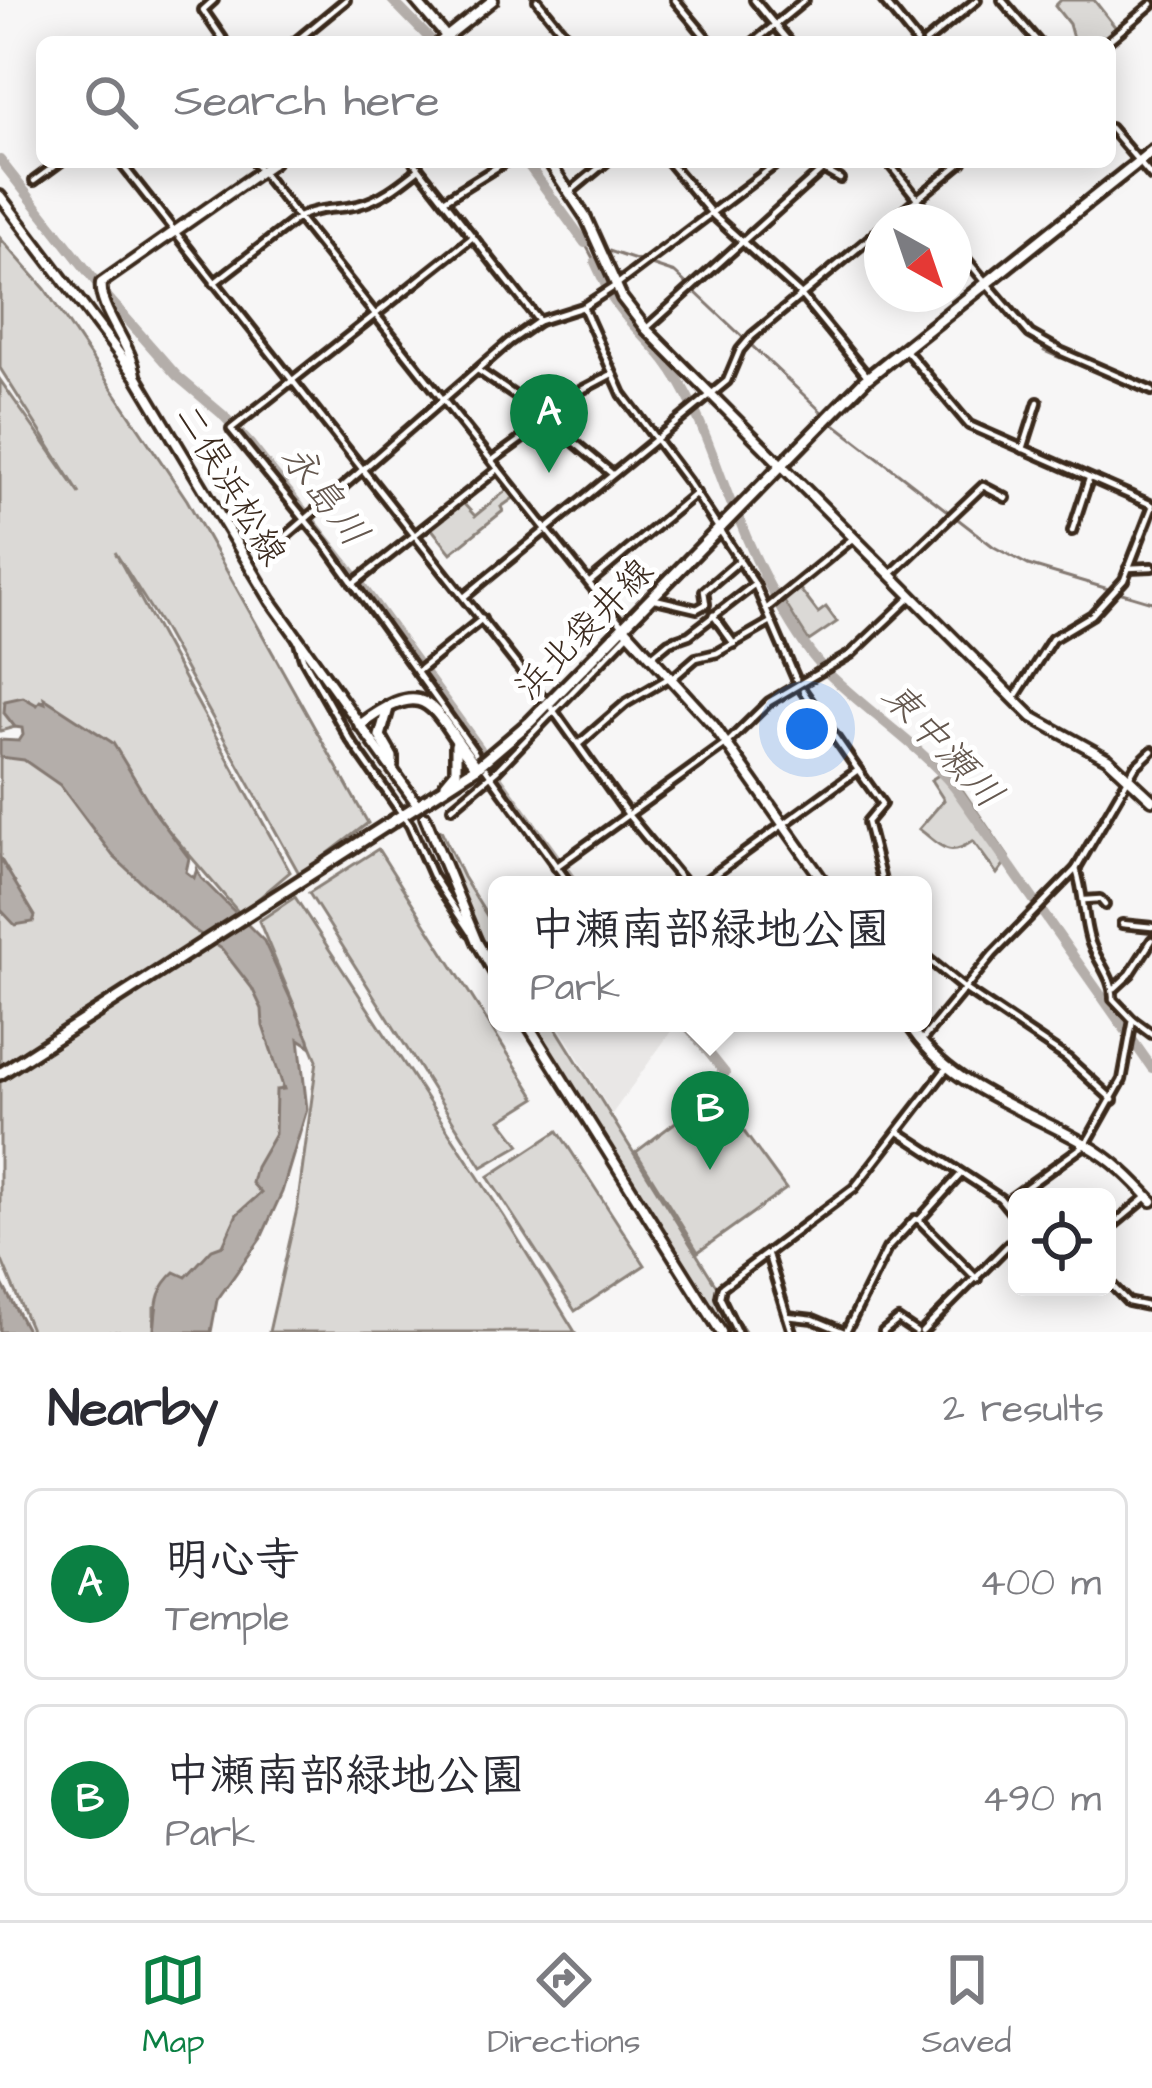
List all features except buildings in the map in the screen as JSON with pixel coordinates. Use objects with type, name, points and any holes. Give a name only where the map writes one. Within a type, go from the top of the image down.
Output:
[{"type":"main road","name":"浜北袋井線","points":[[0,1074],[422,800],[486,772],[868,377],[1152,151]]},
{"type":"main road","points":[[360,725],[395,700],[425,701],[486,772]]},
{"type":"main road","points":[[392,766],[380,736],[385,712],[395,700]]},
{"type":"main road","points":[[422,800],[456,772],[456,741]]},
{"type":"street","points":[[214,0],[203,10],[221,36]]},
{"type":"street","points":[[302,36],[346,0]]},
{"type":"street","points":[[415,0],[441,36]]},
{"type":"street","points":[[451,36],[493,0]]},
{"type":"street","points":[[537,0],[566,36]]},
{"type":"street","points":[[675,0],[705,36]]},
{"type":"street","points":[[754,0],[784,36]]},
{"type":"street","points":[[761,36],[805,0]]},
{"type":"street","points":[[883,0],[916,36]]},
{"type":"street","points":[[929,36],[977,0]]},
{"type":"street","points":[[1002,0],[1033,36]]},
{"type":"street","points":[[1114,36],[1152,4]]},
{"type":"street","points":[[1116,135],[1152,177]]},
{"type":"street","points":[[34,181],[52,168]]},
{"type":"street","points":[[125,168],[543,698]]},
{"type":"street","points":[[259,168],[626,630],[727,743],[820,876]]},
{"type":"street","points":[[136,376],[134,362],[99,290],[107,278],[265,168]]},
{"type":"street","points":[[444,200],[495,168]]},
{"type":"street","points":[[553,168],[600,247],[615,286],[646,329],[1013,699],[1045,726],[1108,759],[1152,800]]},
{"type":"street","points":[[570,192],[599,168]]},
{"type":"street","points":[[674,168],[713,215],[802,295],[868,377]]},
{"type":"street","points":[[269,551],[443,398],[539,321],[583,307],[615,286],[772,168]]},
{"type":"street","points":[[819,168],[840,179]]},
{"type":"street","points":[[893,168],[921,204]]},
{"type":"street","points":[[911,204],[955,168]]},
{"type":"street","points":[[214,283],[298,218],[311,211],[356,206],[378,198],[419,169],[539,321]]},
{"type":"street","points":[[646,329],[822,170]]},
{"type":"street","name":"二俣浜松線","points":[[0,196],[136,376],[252,572],[297,638],[422,800]]},
{"type":"street","points":[[473,237],[234,427],[356,582],[475,753]]},
{"type":"street","points":[[464,597],[727,381],[747,342],[864,243]]},
{"type":"street","points":[[972,268],[1017,322],[1041,342],[1152,391]]},
{"type":"street","points":[[583,307],[622,394],[720,528],[754,584],[796,679]]},
{"type":"street","points":[[903,346],[969,425],[1152,506],[1118,588],[1078,626],[1052,639],[1013,699]]},
{"type":"street","points":[[477,370],[530,406],[611,473]]},
{"type":"street","points":[[492,460],[575,400],[574,394],[613,374]]},
{"type":"street","points":[[1023,449],[1038,402]]},
{"type":"street","points":[[356,582],[498,469]]},
{"type":"street","points":[[1072,531],[1089,479]]},
{"type":"street","points":[[890,575],[982,487],[1006,498]]},
{"type":"street","points":[[590,582],[695,494]]},
{"type":"street","points":[[766,609],[853,539]]},
{"type":"street","points":[[651,598],[697,609],[706,604],[704,591],[740,560]]},
{"type":"street","points":[[1128,568],[1152,568]]},
{"type":"street","points":[[651,657],[668,642],[689,635],[754,584]]},
{"type":"street","points":[[558,865],[727,743],[757,711],[851,654],[911,597]]},
{"type":"street","points":[[712,615],[734,644]]},
{"type":"street","points":[[418,670],[482,619]]},
{"type":"street","points":[[580,743],[634,697],[671,679],[696,658],[718,653],[771,622]]},
{"type":"street","points":[[452,808],[486,772],[497,770],[626,630]]},
{"type":"street","points":[[297,638],[303,658],[348,737],[488,961]]},
{"type":"street","points":[[802,691],[882,804],[867,822],[881,876]]},
{"type":"street","points":[[553,709],[679,876]]},
{"type":"street","points":[[932,1029],[993,954],[1076,869],[1131,776],[1152,751]]},
{"type":"street","points":[[713,876],[858,770]]},
{"type":"street","points":[[486,772],[565,876]]},
{"type":"street","points":[[425,817],[477,942]]},
{"type":"street","points":[[1076,869],[1090,942],[1115,988],[1114,999],[1152,1034]]},
{"type":"street","points":[[1085,900],[1100,899],[1105,905]]},
{"type":"street","points":[[1122,924],[1152,927]]},
{"type":"street","points":[[1115,988],[1152,940]]},
{"type":"street","points":[[932,962],[1067,1058],[1113,1100]]},
{"type":"street","points":[[1006,1202],[1086,1144],[1123,1080],[1132,1020]]},
{"type":"street","points":[[533,1032],[721,1332]]},
{"type":"street","points":[[915,1032],[947,1068],[977,1088],[1086,1144],[1122,1169],[1150,1198],[1116,1223]]},
{"type":"street","points":[[922,1041],[930,1032]]},
{"type":"street","points":[[737,1332],[720,1291],[725,1283],[854,1188],[947,1068]]},
{"type":"street","points":[[898,1132],[1008,1205]]},
{"type":"street","points":[[788,1316],[813,1319],[845,1332],[887,1249],[961,1174]]},
{"type":"street","points":[[919,1220],[976,1279]]},
{"type":"street","points":[[883,1332],[898,1320],[919,1332],[1008,1245]]},
{"type":"street","points":[[768,1255],[792,1332]]},
{"type":"street","points":[[1116,1289],[1128,1302],[1152,1306]]},
{"type":"shaded area","points":[[1061,0],[1094,0],[1116,28],[1106,36],[1072,36],[1055,6]]},
{"type":"shaded area","points":[[0,238],[45,289],[187,500],[368,823],[300,875],[161,625],[115,552],[290,872],[240,914],[163,824],[105,738],[5,703],[15,727],[0,731],[0,380],[80,494],[0,368]]},
{"type":"shaded area","points":[[508,489],[515,497],[501,507],[503,511],[451,553],[431,528],[463,503],[475,516]]},
{"type":"shaded area","points":[[799,588],[818,613],[826,607],[837,622],[809,641],[783,600]]},
{"type":"shaded area","points":[[23,697],[37,705],[45,703],[44,698],[113,743],[189,858],[186,872],[194,878],[197,869],[264,941],[309,1039],[310,1046],[299,1039],[307,1109],[282,1192],[261,1238],[217,1300],[211,1332],[154,1332],[156,1307],[168,1279],[175,1272],[186,1277],[212,1249],[223,1245],[237,1214],[261,1193],[252,1183],[275,1134],[276,1090],[284,1089],[262,1009],[222,949],[191,928],[113,856],[60,785],[24,760],[0,757],[0,740],[19,741],[23,735],[22,728],[15,727],[4,713],[5,701]]},
{"type":"shaded area","points":[[23,752],[88,797],[117,858],[208,915],[262,989],[283,1082],[268,1189],[210,1266],[154,1307],[154,1332],[32,1332],[0,1256],[0,905],[23,921],[0,859],[0,757]]},
{"type":"shaded area","points":[[948,769],[1009,858],[997,874],[973,841],[950,849],[919,829],[944,800],[931,780]]},
{"type":"shaded area","points":[[432,827],[441,830],[488,917],[488,949]]},
{"type":"shaded area","points":[[378,849],[488,1022],[488,1032],[494,1032],[536,1098],[501,1120],[520,1145],[482,1167],[309,893]]},
{"type":"shaded area","points":[[0,858],[35,916],[33,922],[15,925],[1,910]]},
{"type":"shaded area","points":[[295,897],[575,1332],[269,1332],[297,1209],[317,1060],[259,921]]},
{"type":"shaded area","points":[[539,1032],[559,1032],[745,1332],[726,1332]]},
{"type":"shaded area","points":[[562,1032],[671,1032],[612,1114]]},
{"type":"shaded area","points":[[677,1121],[713,1132],[737,1122],[786,1189],[698,1252],[636,1152]]},
{"type":"shaded area","points":[[558,1131],[645,1265],[575,1311],[488,1177]]},
{"type":"shaded area","points":[[0,1280],[28,1332],[0,1332]]},
{"type":"waterway","points":[[392,0],[427,36]]},
{"type":"waterway","name":"永島川","points":[[0,160],[96,282]]},
{"type":"waterway","points":[[530,168],[585,243]]},
{"type":"waterway","points":[[595,262],[585,243],[675,273],[825,415]]},
{"type":"waterway","name":"東中瀬川","points":[[595,262],[606,286]]},
{"type":"waterway","name":"永島川","points":[[104,293],[177,376],[251,445],[353,574],[480,749]]},
{"type":"waterway","name":"東中瀬川","points":[[610,295],[685,392],[731,503]]},
{"type":"waterway","points":[[1044,351],[1060,358]]},
{"type":"waterway","points":[[832,422],[994,547],[1028,565],[1152,602]]},
{"type":"waterway","name":"東中瀬川","points":[[739,519],[778,601],[816,660],[955,788],[1152,1068]]},
{"type":"waterway","name":"永島川","points":[[489,766],[568,876]]},
{"type":"waterway","name":"永島川","points":[[692,1032],[725,1073]]},
{"type":"place","name":"明心寺","points":[[549,473]]},
{"type":"place","name":"中瀬南部緑地公園","points":[[710,1170]]}]
